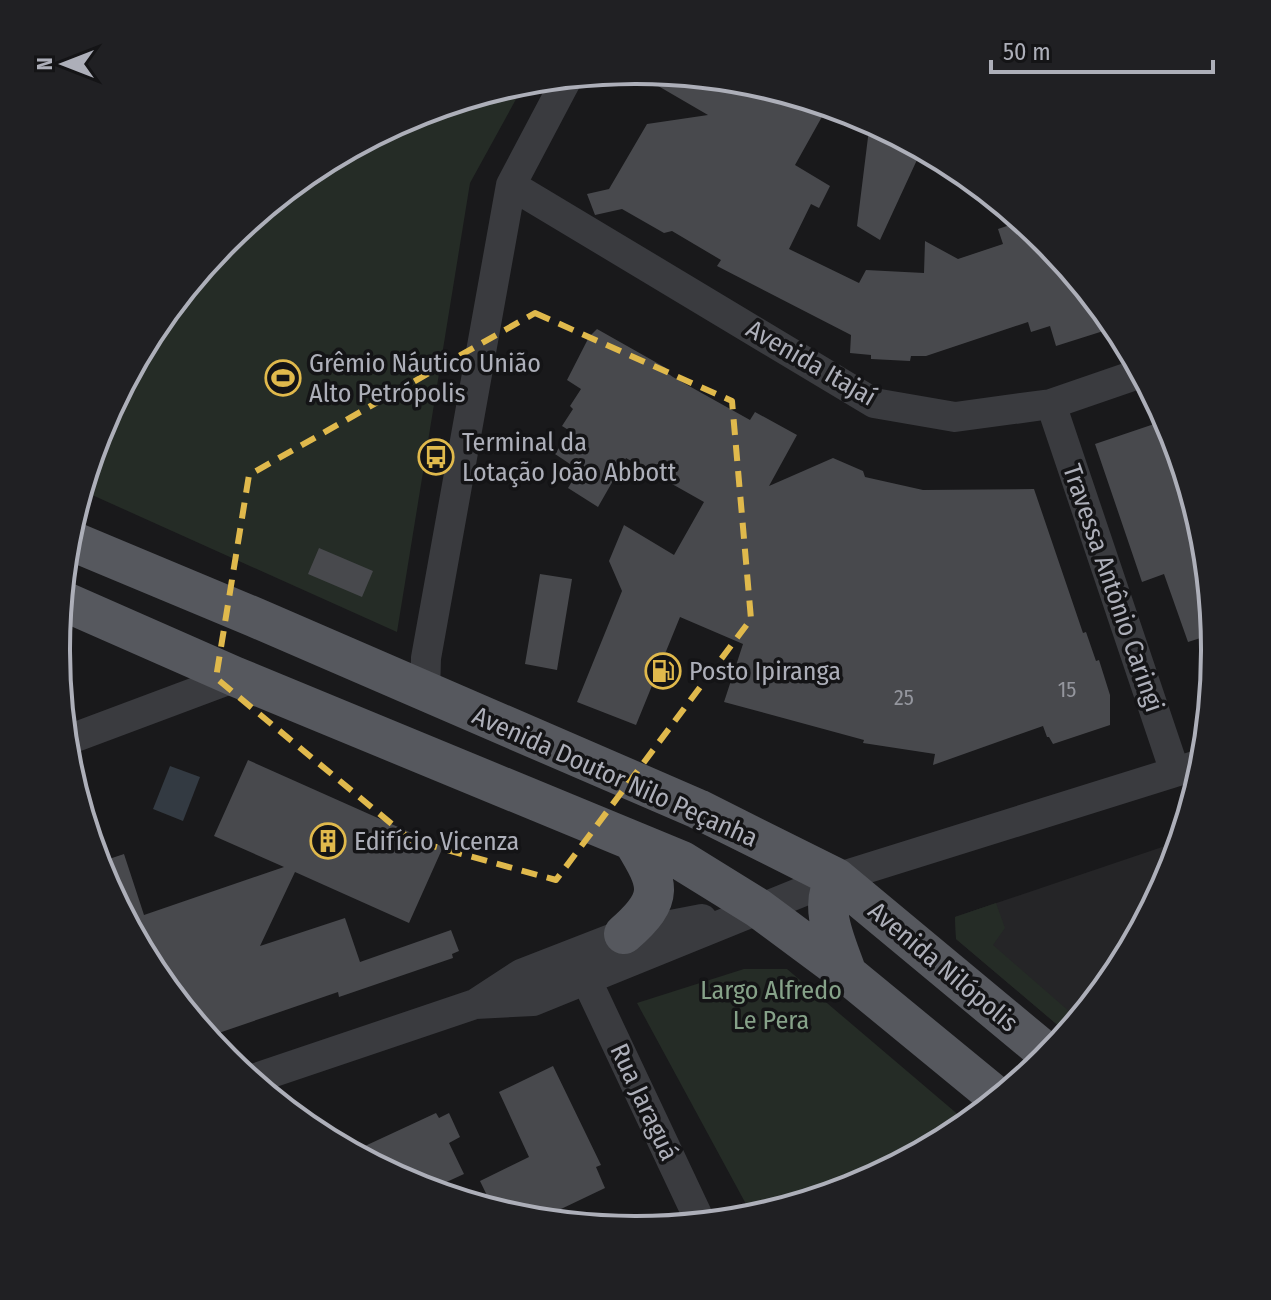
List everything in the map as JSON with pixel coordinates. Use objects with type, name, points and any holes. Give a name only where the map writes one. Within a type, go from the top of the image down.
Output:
[{"type":"main road","name":"Avenida Doutor Nilo Peçanha","points":[[80,545],[254,617],[418,678],[698,809],[836,878]]},
{"type":"main road","name":"Avenida Doutor Nilo Peçanha","points":[[72,605],[236,677],[682,861],[758,908]]},
{"type":"main road","points":[[624,934],[647,914],[654,895],[652,873],[633,841]]},
{"type":"main road","points":[[836,878],[829,892],[827,909],[847,974]]},
{"type":"main road","name":"Avenida Nilópolis","points":[[836,878],[1039,1046]]},
{"type":"main road","points":[[758,908],[847,974],[989,1091]]},
{"type":"street","points":[[418,678],[511,185],[562,89]]},
{"type":"street","name":"Avenida Itajaí","points":[[511,185],[874,403],[955,417],[1051,404],[1130,377]]},
{"type":"street","name":"Travessa Antônio Caringi","points":[[1051,404],[1175,772]]},
{"type":"street","points":[[168,702],[178,665],[177,651]]},
{"type":"street","points":[[77,736],[236,677]]},
{"type":"street","points":[[475,1004],[533,1001],[836,878],[1188,768]]},
{"type":"street","points":[[272,1083],[475,1004],[521,974],[624,934],[758,908]]},
{"type":"street","name":"Rua Jaraguá","points":[[587,981],[696,1212]]},
{"type":"highlighted area","points":[[535,313],[732,401],[751,619],[556,880],[411,840],[216,678],[249,475]]},
{"type":"shaded area","points":[[170,766],[200,777],[183,821],[153,809]]},
{"type":"shaded area","points":[[1166,846],[1125,933],[1106,964],[1058,1026],[956,939],[955,917]]},
{"type":"green space","name":"Grêmio Náutico União Alto Petrópolis","points":[[517,97],[470,183],[397,632],[92,495],[113,434],[146,367],[187,306],[236,250],[291,201],[353,160],[419,128]]},
{"type":"green space","points":[[996,903],[1005,928],[993,945],[1070,1012],[1058,1026],[956,939],[955,917]]},
{"type":"green space","name":"Largo Alfredo Le Pera","points":[[744,969],[787,969],[958,1114],[918,1140],[852,1172],[746,1205],[637,1003]]},
{"type":"building","points":[[657,85],[746,95],[822,117],[795,165],[830,186],[819,208],[811,204],[789,249],[859,283],[866,270],[924,273],[925,241],[958,259],[1003,244],[998,229],[1009,225],[1061,277],[1103,331],[1056,346],[1050,326],[1031,332],[1028,322],[926,356],[911,356],[910,361],[871,359],[871,355],[850,353],[851,335],[717,266],[721,260],[672,231],[664,233],[622,209],[595,215],[587,194],[609,189],[647,124],[708,115]]},
{"type":"building","points":[[868,135],[917,160],[880,240],[857,226]]},
{"type":"building","points":[[597,329],[666,368],[664,371],[673,377],[750,420],[755,412],[797,435],[769,486],[833,458],[863,471],[865,477],[923,490],[1034,489],[1083,633],[1086,632],[1096,661],[1099,660],[1110,695],[1110,725],[1053,744],[1043,726],[933,765],[935,754],[863,743],[864,740],[724,702],[743,644],[680,617],[636,725],[577,702],[622,591],[609,561],[624,525],[674,555],[704,502],[626,458],[598,507],[568,488],[579,470],[555,454],[570,431],[562,426],[581,389],[567,380],[589,337]]},
{"type":"building","points":[[1154,424],[1171,468],[1190,540],[1201,638],[1188,642],[1164,574],[1142,582],[1095,444]]},
{"type":"building","points":[[319,548],[373,571],[362,597],[308,574]]},
{"type":"building","points":[[540,574],[572,579],[557,670],[525,664]]},
{"type":"building","points":[[248,760],[443,847],[409,923],[295,872],[260,946],[345,918],[360,962],[451,930],[459,951],[452,954],[453,958],[339,997],[338,992],[219,1033],[165,964],[128,900],[110,859],[124,854],[144,915],[284,867],[214,836]]},
{"type":"building","points":[[553,1066],[601,1165],[596,1167],[605,1188],[558,1210],[487,1195],[480,1181],[529,1157],[499,1092]]},
{"type":"building","points":[[436,1113],[439,1118],[449,1113],[460,1137],[449,1143],[464,1174],[446,1182],[365,1146]]},
{"type":"place","name":"Grêmio Náutico União Alto Petrópolis","points":[[283,378]]},
{"type":"place","name":"Terminal da Lotação João Abbott","points":[[436,457]]},
{"type":"place","name":"Posto Ipiranga","points":[[663,671]]},
{"type":"place","name":"Edifício Vicenza","points":[[328,841]]}]
